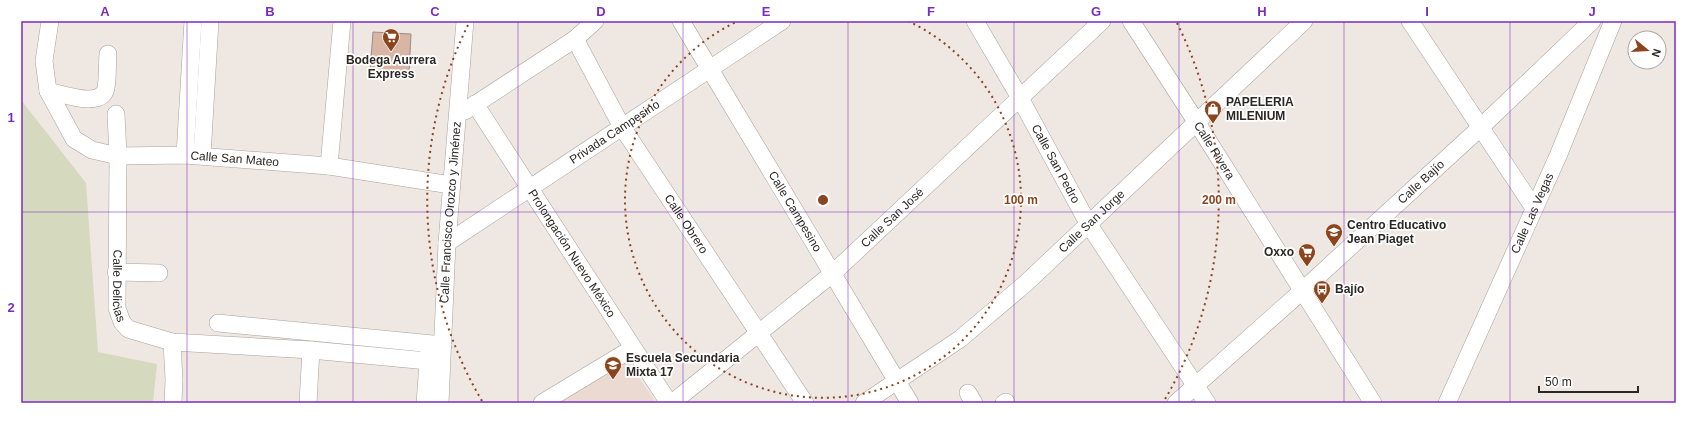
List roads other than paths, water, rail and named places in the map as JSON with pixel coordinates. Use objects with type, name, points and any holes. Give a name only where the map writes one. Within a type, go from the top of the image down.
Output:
[{"type":"street","points":[[50,21],[44,61],[48,91],[84,98],[95,99],[102,96],[106,89],[108,54]]},
{"type":"street","points":[[185,155],[193,21]]},
{"type":"street","points":[[202,155],[210,21]]},
{"type":"street","points":[[329,166],[342,21]]},
{"type":"street","name":"Calle Francisco Orozco y Jiménez","points":[[440,403],[436,344],[447,243],[465,21]]},
{"type":"street","points":[[457,116],[575,39],[595,21]]},
{"type":"street","name":"Calle Campesino","points":[[681,21],[896,382],[910,403]]},
{"type":"street","name":"Privada Campesino","points":[[447,243],[782,21]]},
{"type":"street","name":"Calle San Pedro","points":[[975,21],[1020,98],[1088,225],[1207,403]]},
{"type":"street","name":"Calle San José","points":[[672,403],[758,332],[832,274],[1102,21]]},
{"type":"street","name":"Calle Rivera","points":[[1131,21],[1198,122],[1373,403]]},
{"type":"street","name":"Calle San Jorge","points":[[864,403],[960,339],[1025,284],[1304,21]]},
{"type":"street","points":[[1410,21],[1534,208]]},
{"type":"street","name":"Calle Bajío","points":[[1176,403],[1302,291],[1481,127],[1592,21]]},
{"type":"street","name":"Calle Las Vegas","points":[[1447,403],[1534,208],[1613,21]]},
{"type":"street","name":"Calle Obrero","points":[[575,39],[622,127],[805,403]]},
{"type":"street","name":"Calle San Mateo","points":[[48,91],[74,139],[92,150],[118,156],[202,155],[329,166],[451,185]]},
{"type":"street","name":"Prolongación Nuevo México","points":[[475,104],[669,403]]},
{"type":"street","name":"Calle Delicias","points":[[116,114],[118,156],[116,272],[117,308],[122,322],[128,329],[172,342],[311,350],[428,362]]},
{"type":"street","points":[[116,272],[159,273]]},
{"type":"street","points":[[218,323],[436,344],[428,362],[425,403]]},
{"type":"street","points":[[172,342],[174,380],[173,403]]},
{"type":"street","points":[[542,403],[633,348]]},
{"type":"street","points":[[308,403],[311,350]]},
{"type":"place","name":"Bodega Aurrera Express","points":[[391,52]]},
{"type":"place","name":"PAPELERIA MILENIUM","points":[[1213,124]]},
{"type":"place","name":"Centro Educativo Jean Piaget","points":[[1334,247]]},
{"type":"place","name":"Oxxo","points":[[1307,267]]},
{"type":"place","name":"Bajío","points":[[1322,304]]},
{"type":"place","name":"Escuela Secundaria Mixta 17","points":[[613,380]]}]
